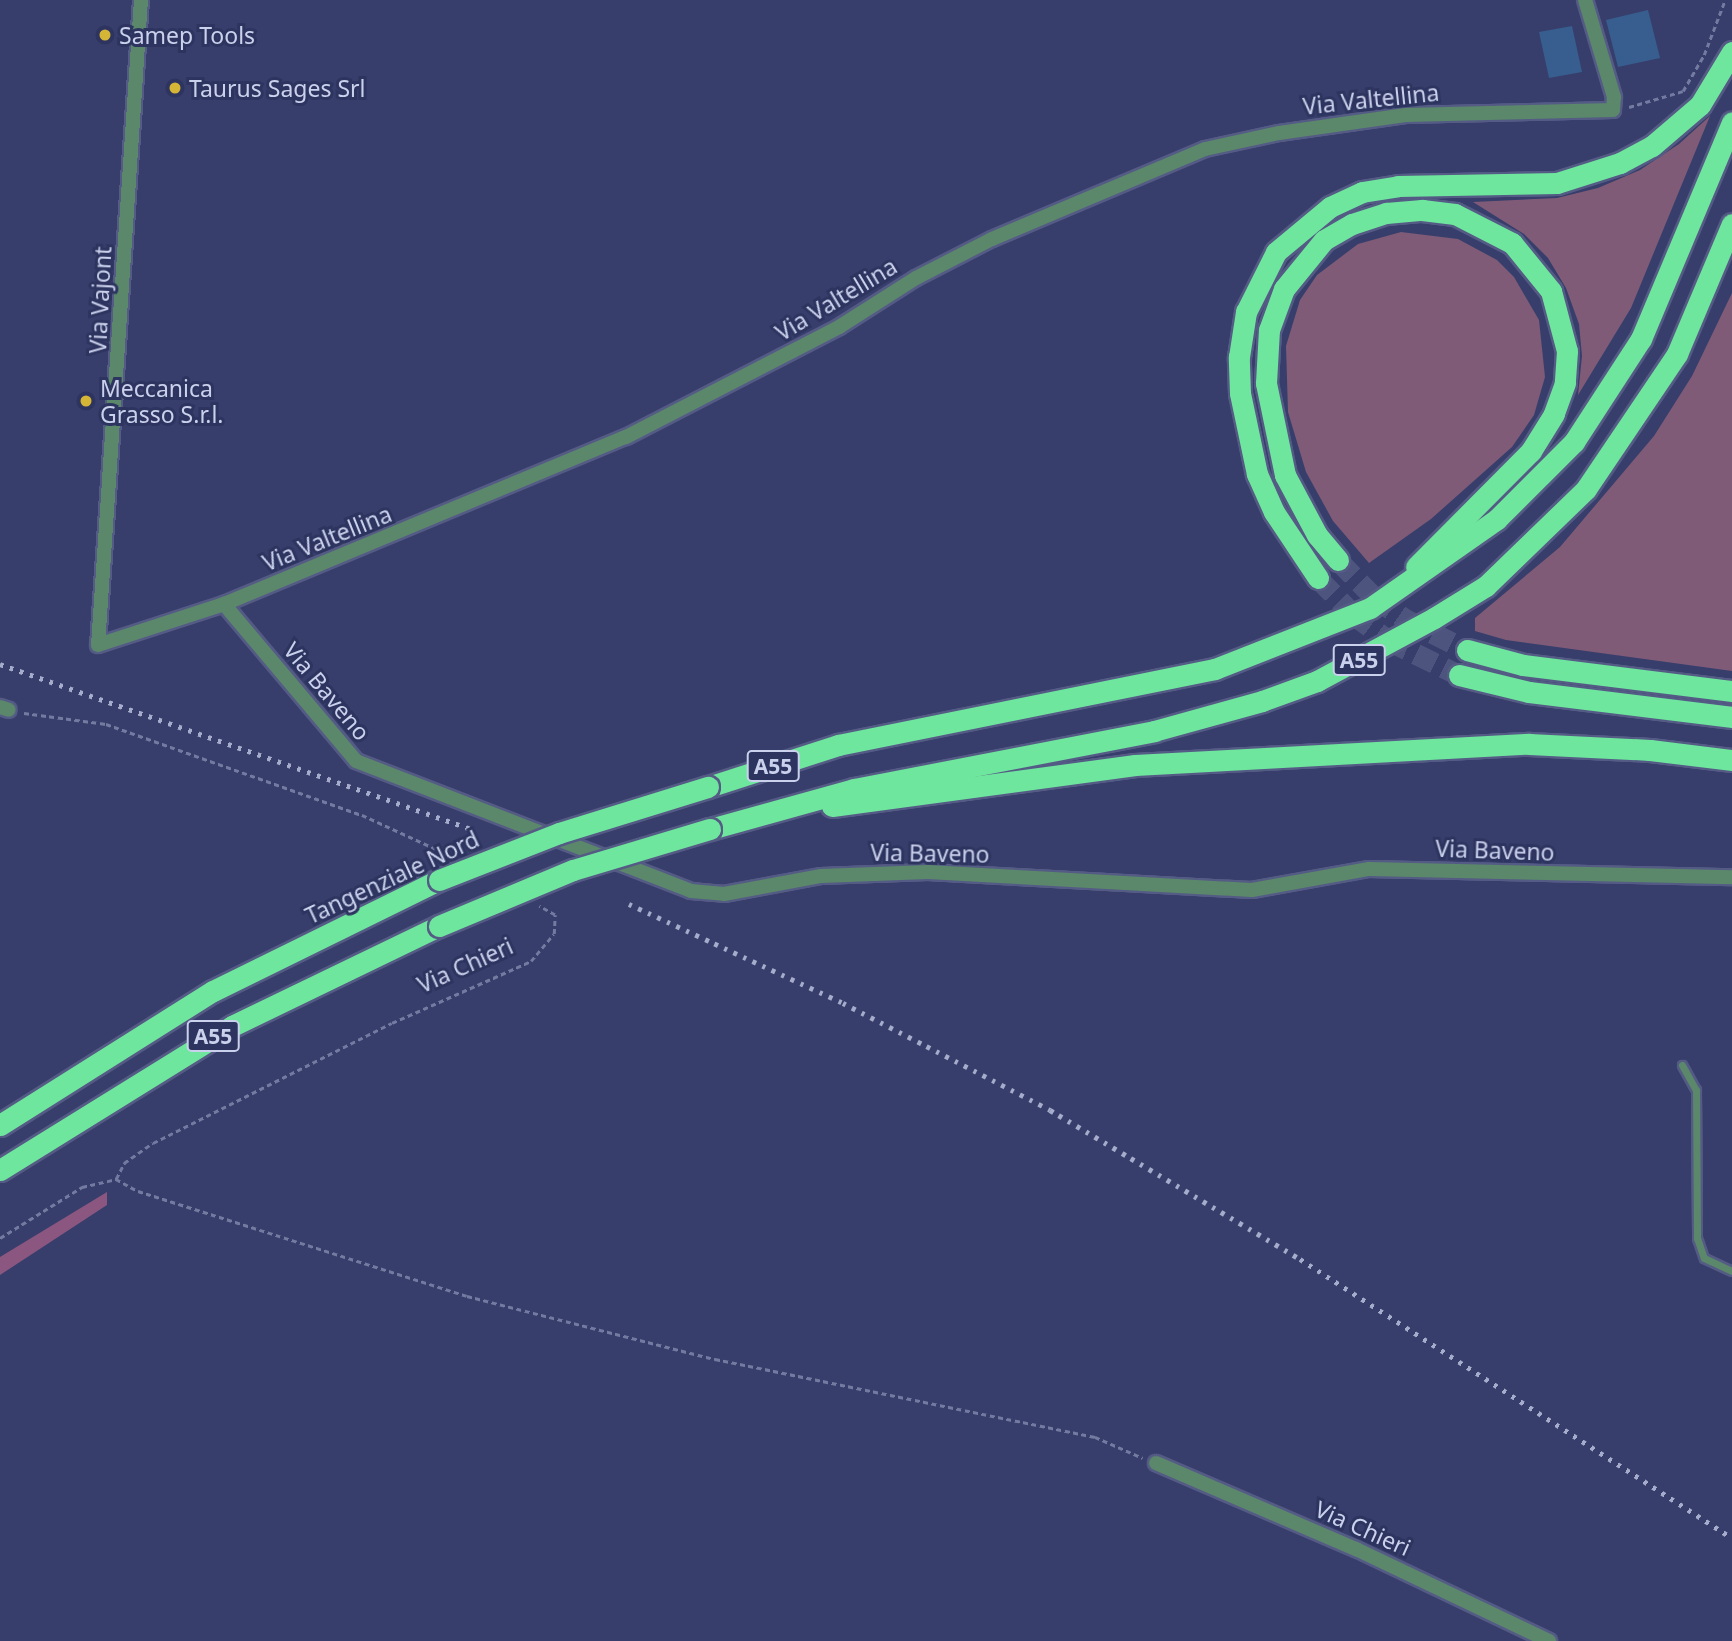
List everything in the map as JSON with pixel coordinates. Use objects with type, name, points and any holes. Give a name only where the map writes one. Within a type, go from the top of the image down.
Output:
[{"type":"highway","points":[[1318,578],[1274,512],[1257,474],[1240,393],[1239,357],[1246,312],[1276,252],[1330,207],[1362,192],[1398,186],[1558,183],[1620,163],[1652,146],[1700,105],[1732,52]]},
{"type":"highway","name":"A55","points":[[1395,590],[1497,519],[1574,442],[1607,397],[1641,339],[1732,122]]},
{"type":"highway","name":"A55","points":[[1338,560],[1299,504],[1276,445],[1265,355],[1275,306],[1316,248],[1352,224],[1386,213],[1422,210],[1455,214],[1512,243],[1540,275],[1562,321],[1565,383],[1554,414],[1531,451],[1395,590]]},
{"type":"highway","name":"A55","points":[[0,1170],[232,1026],[439,926],[573,870],[790,810],[854,789],[1154,731],[1262,701],[1329,676],[1486,586],[1586,489],[1632,427],[1676,354],[1732,224]]},
{"type":"highway","name":"Tangenziale Nord","points":[[0,1125],[213,991],[439,880],[559,833],[838,745],[1214,669],[1370,608],[1395,590]]},
{"type":"highway","points":[[1467,650],[1523,665],[1732,691]]},
{"type":"highway","points":[[1459,675],[1529,692],[1732,717]]},
{"type":"highway","name":"A55","points":[[790,810],[1176,763],[1529,744],[1637,748],[1732,760]]},
{"type":"street","name":"Via Vajont","points":[[98,645],[141,0]]},
{"type":"street","points":[[1585,0],[1613,103]]},
{"type":"street","name":"Via Valtellina","points":[[98,645],[224,604],[626,437],[839,327],[915,278],[992,239],[1205,149],[1279,133],[1406,115],[1613,103]]},
{"type":"street","name":"Via Baveno","points":[[224,604],[356,761],[691,891],[724,894],[821,876],[928,872],[1252,890],[1369,869],[1732,877]]},
{"type":"street","name":"Via Chieri","points":[[1156,1463],[1356,1549],[1549,1641]]},
{"type":"lane","points":[[1682,1065],[1696,1090],[1697,1238],[1704,1258],[1732,1271]]},
{"type":"path","points":[[1613,103],[1684,91],[1704,55],[1725,0]]},
{"type":"path","points":[[4,709],[106,724],[351,810],[458,860]]},
{"type":"path","name":"Via Chieri","points":[[116,1179],[124,1163],[153,1143],[392,1023],[531,961],[554,934],[555,915],[531,901]]},
{"type":"path","points":[[0,1238],[82,1187],[116,1179],[138,1191],[467,1296],[716,1359],[1095,1437],[1156,1463]]},
{"type":"shaded area","points":[[1710,116],[1631,308],[1578,395],[1582,356],[1579,324],[1566,288],[1548,258],[1524,234],[1473,202],[1557,198],[1598,188],[1640,170],[1679,144]]},
{"type":"shaded area","points":[[1401,232],[1458,239],[1497,260],[1514,277],[1539,320],[1545,377],[1534,415],[1512,447],[1431,519],[1369,563],[1333,521],[1306,472],[1288,412],[1286,346],[1300,300],[1317,275],[1358,244]]},
{"type":"shaded area","points":[[1732,293],[1732,671],[1506,640],[1475,631],[1475,618],[1560,547],[1654,436],[1692,376]]},
{"type":"shaded area","points":[[107,1192],[107,1205],[0,1275],[0,1257]]},
{"type":"building","points":[[1648,10],[1660,58],[1618,67],[1606,20]]},
{"type":"building","points":[[1572,26],[1582,72],[1549,78],[1539,32]]},
{"type":"tunnel","points":[[1338,560],[1374,597],[1405,619],[1467,650]]},
{"type":"tunnel","points":[[1318,578],[1353,614],[1388,640],[1459,675]]},
{"type":"railway","points":[[0,664],[470,829]]},
{"type":"railway","points":[[629,904],[843,1003],[1050,1110],[1300,1259],[1732,1538]]},
{"type":"place","name":"Samep Tools","points":[[105,35]]},
{"type":"place","name":"Taurus Sages Srl","points":[[175,88]]},
{"type":"place","name":"Meccanica Grasso S.r.l.","points":[[86,401]]}]
